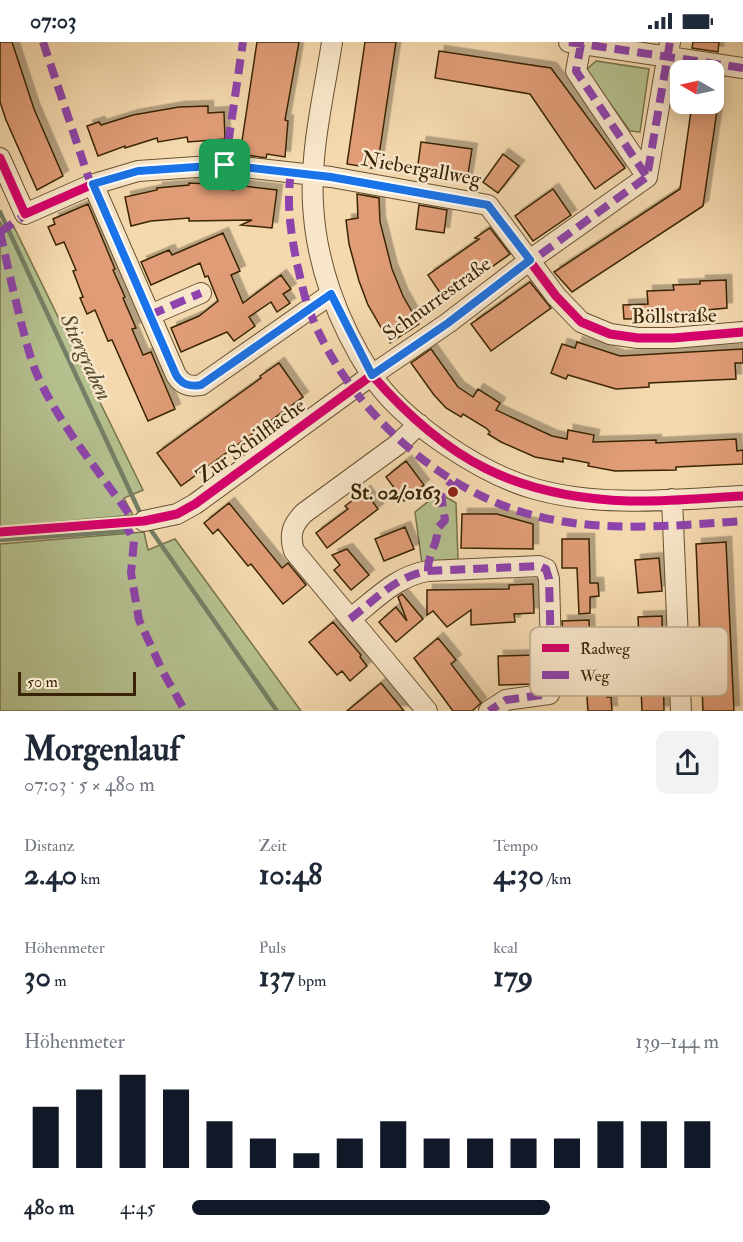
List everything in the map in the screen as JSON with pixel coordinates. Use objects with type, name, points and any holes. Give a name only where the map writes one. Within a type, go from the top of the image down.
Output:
[{"type":"street","points":[[332,42],[315,148],[313,176],[313,205],[323,272],[331,294],[372,375],[399,406],[418,424],[475,463],[535,489],[572,496],[630,501],[743,496]]},
{"type":"street","points":[[647,177],[576,71],[575,43],[669,49],[743,68]]},
{"type":"street","points":[[647,177],[669,49]]},
{"type":"street","name":"Niebergallweg","points":[[0,158],[25,214],[93,184],[138,171],[225,165],[313,176],[488,205],[530,260]]},
{"type":"street","name":"Schnurrestraße","points":[[372,375],[448,323],[530,260],[647,177]]},
{"type":"street","points":[[93,184],[180,381],[194,386],[201,385],[331,294]]},
{"type":"street","name":"Böllstraße","points":[[530,260],[568,310],[581,322],[609,334],[638,338],[673,338],[743,332]]},
{"type":"street","points":[[150,315],[201,293]]},
{"type":"street","name":"Zur Schilflache","points":[[144,521],[177,514],[195,504],[372,375]]},
{"type":"street","points":[[418,424],[397,445],[303,513],[296,522],[290,541],[294,551],[427,711]]},
{"type":"street","points":[[672,499],[677,627]]},
{"type":"street","points":[[350,620],[400,579],[415,573],[539,566],[546,570],[549,579],[550,627]]},
{"type":"street","points":[[489,711],[506,700],[535,696]]},
{"type":"street","points":[[680,696],[681,711]]},
{"type":"green space","points":[[596,61],[649,69],[640,132],[630,131],[586,70]]},
{"type":"green space","points":[[0,221],[5,231],[13,225],[143,490],[124,498],[133,515],[0,527]]},
{"type":"green space","points":[[439,493],[456,503],[458,561],[422,564],[415,512]]},
{"type":"green space","points":[[144,532],[148,550],[175,539],[301,711],[0,711],[0,544]]},
{"type":"building","points":[[0,42],[12,42],[34,109],[63,176],[37,190],[0,102]]},
{"type":"building","points":[[257,42],[299,42],[285,120],[288,121],[285,157],[267,154],[266,158],[240,154]]},
{"type":"building","points":[[365,42],[396,42],[377,169],[347,164]]},
{"type":"building","points":[[693,42],[719,42],[718,52],[692,48]]},
{"type":"building","points":[[439,51],[551,68],[625,168],[595,189],[530,94],[435,78]]},
{"type":"building","points":[[208,106],[208,113],[224,112],[225,139],[188,142],[187,137],[158,142],[157,138],[98,156],[87,126],[99,122],[101,125],[133,115],[179,107]]},
{"type":"building","points":[[691,114],[717,114],[703,206],[572,292],[554,272],[680,189]]},
{"type":"building","points":[[421,142],[472,149],[467,180],[417,172]]},
{"type":"building","points":[[503,154],[519,166],[498,193],[483,182]]},
{"type":"building","points":[[189,183],[227,185],[227,189],[234,190],[235,185],[277,190],[272,228],[241,225],[252,220],[189,221],[189,218],[151,221],[131,226],[125,197],[157,190],[157,188],[189,185]]},
{"type":"building","points":[[553,189],[571,215],[533,241],[515,216]]},
{"type":"building","points":[[357,194],[379,198],[380,222],[392,269],[403,296],[419,324],[390,343],[368,305],[349,244],[346,220],[358,218]]},
{"type":"building","points":[[88,204],[115,269],[113,270],[136,328],[132,329],[143,355],[151,352],[175,409],[148,421],[112,340],[108,341],[95,310],[87,314],[73,271],[76,270],[64,242],[56,245],[48,227],[55,224],[53,219]]},
{"type":"building","points":[[419,205],[447,210],[444,233],[416,229]]},
{"type":"building","points":[[490,228],[510,254],[445,300],[428,275],[479,239],[475,238]]},
{"type":"building","points":[[223,233],[240,271],[231,275],[243,303],[281,275],[291,289],[283,294],[290,303],[277,312],[271,302],[249,317],[255,326],[234,341],[227,332],[181,352],[171,328],[199,316],[218,301],[208,276],[205,277],[200,263],[151,285],[141,262],[169,250],[172,255]]},
{"type":"building","points":[[726,280],[727,308],[675,313],[675,318],[624,319],[623,305],[648,304],[647,291],[674,290],[673,285]]},
{"type":"building","points":[[530,282],[551,308],[491,351],[471,324]]},
{"type":"building","points":[[577,342],[620,356],[743,349],[743,363],[735,363],[736,379],[649,383],[649,387],[616,389],[568,375],[566,379],[551,373],[562,344],[575,348]]},
{"type":"building","points":[[431,349],[458,387],[473,397],[478,389],[500,403],[496,410],[552,436],[567,439],[568,430],[594,435],[593,442],[656,440],[656,443],[736,439],[737,451],[743,450],[743,464],[676,467],[676,470],[615,471],[563,458],[563,462],[535,457],[501,442],[488,434],[490,432],[486,428],[463,414],[461,417],[446,408],[411,363]]},
{"type":"building","points":[[279,363],[303,397],[181,486],[157,453]]},
{"type":"building","points":[[406,461],[424,485],[404,501],[386,477]]},
{"type":"building","points":[[365,491],[378,509],[327,548],[316,533],[348,509],[345,506]]},
{"type":"building","points":[[229,503],[282,568],[288,563],[306,585],[283,604],[251,564],[248,566],[218,529],[213,534],[204,523]]},
{"type":"building","points":[[462,514],[497,514],[533,524],[533,549],[461,548]]},
{"type":"building","points":[[405,527],[414,549],[384,561],[375,539]]},
{"type":"building","points":[[562,539],[589,539],[590,583],[598,583],[599,596],[590,597],[590,613],[579,614],[577,568],[562,568]]},
{"type":"building","points":[[726,542],[734,711],[703,711],[702,696],[728,696],[728,627],[699,627],[696,544]]},
{"type":"building","points":[[347,549],[369,575],[351,590],[334,570],[340,565],[332,555]]},
{"type":"building","points":[[659,558],[662,591],[638,593],[635,560]]},
{"type":"building","points":[[533,584],[534,613],[514,614],[515,622],[471,625],[471,610],[447,627],[433,611],[427,615],[427,590],[509,589],[509,585]]},
{"type":"building","points":[[402,594],[423,619],[396,642],[379,622],[396,607],[407,621],[398,597]]},
{"type":"building","points":[[662,616],[662,627],[638,627],[638,617]]},
{"type":"building","points":[[589,620],[589,627],[562,627],[562,621]]},
{"type":"building","points":[[333,622],[361,655],[360,657],[367,666],[350,681],[342,671],[337,675],[309,642]]},
{"type":"building","points":[[438,638],[456,660],[451,664],[481,703],[472,711],[453,711],[414,658]]},
{"type":"building","points":[[530,655],[530,684],[499,685],[498,656]]},
{"type":"building","points":[[381,683],[404,711],[347,711]]},
{"type":"building","points":[[587,696],[611,697],[612,711],[588,711]]},
{"type":"building","points":[[641,696],[664,696],[664,711],[642,711]]},
{"type":"waterway","name":"Stiergraben","points":[[0,212],[142,517]]},
{"type":"waterway","name":"Stiergraben","points":[[148,526],[277,711]]},
{"type":"waterway","points":[[0,540],[126,531]]},
{"type":"marked path","points":[[43,42],[91,185]]},
{"type":"marked path","points":[[225,165],[243,42]]},
{"type":"marked path","points":[[569,42],[743,68]]},
{"type":"marked path","points":[[372,375],[647,177],[670,42]]},
{"type":"marked path","points":[[581,44],[576,71],[647,177]]},
{"type":"marked path","points":[[291,173],[289,207],[297,264],[308,306],[325,345],[345,377],[368,407],[394,435],[423,460],[488,499],[549,519],[631,527],[743,521]]},
{"type":"marked path","points":[[93,184],[176,375],[187,384],[201,385],[331,294]]},
{"type":"marked path","points":[[0,232],[28,213]]},
{"type":"marked path","points":[[0,232],[31,360],[39,379],[71,434],[134,521]]},
{"type":"marked path","points":[[150,315],[201,293]]},
{"type":"marked path","points":[[428,571],[437,529],[445,520],[441,495],[453,481]]},
{"type":"marked path","points":[[124,521],[134,541],[131,573],[139,620],[163,672],[185,711]]},
{"type":"marked path","points":[[350,619],[396,583],[416,574],[428,571],[539,566],[546,569],[549,579],[550,627]]},
{"type":"marked path","points":[[489,711],[506,700],[535,696]]},
{"type":"cycle path","points":[[0,158],[25,214],[91,185],[138,171],[225,165],[331,177],[488,205],[556,296],[581,322],[610,334],[638,338],[673,338],[743,332]]},
{"type":"cycle path","points":[[0,532],[144,521],[177,514],[195,504],[372,375],[427,430],[456,451],[517,482],[551,492],[629,501],[743,496]]},
{"type":"place","name":"St. 02/0163","points":[[453,492]]},
{"type":"route","points":[[225,165],[331,177],[488,205],[530,260],[448,323],[372,375],[340,316],[331,294],[201,385],[187,385],[176,375],[93,184],[138,171],[225,165]]}]
